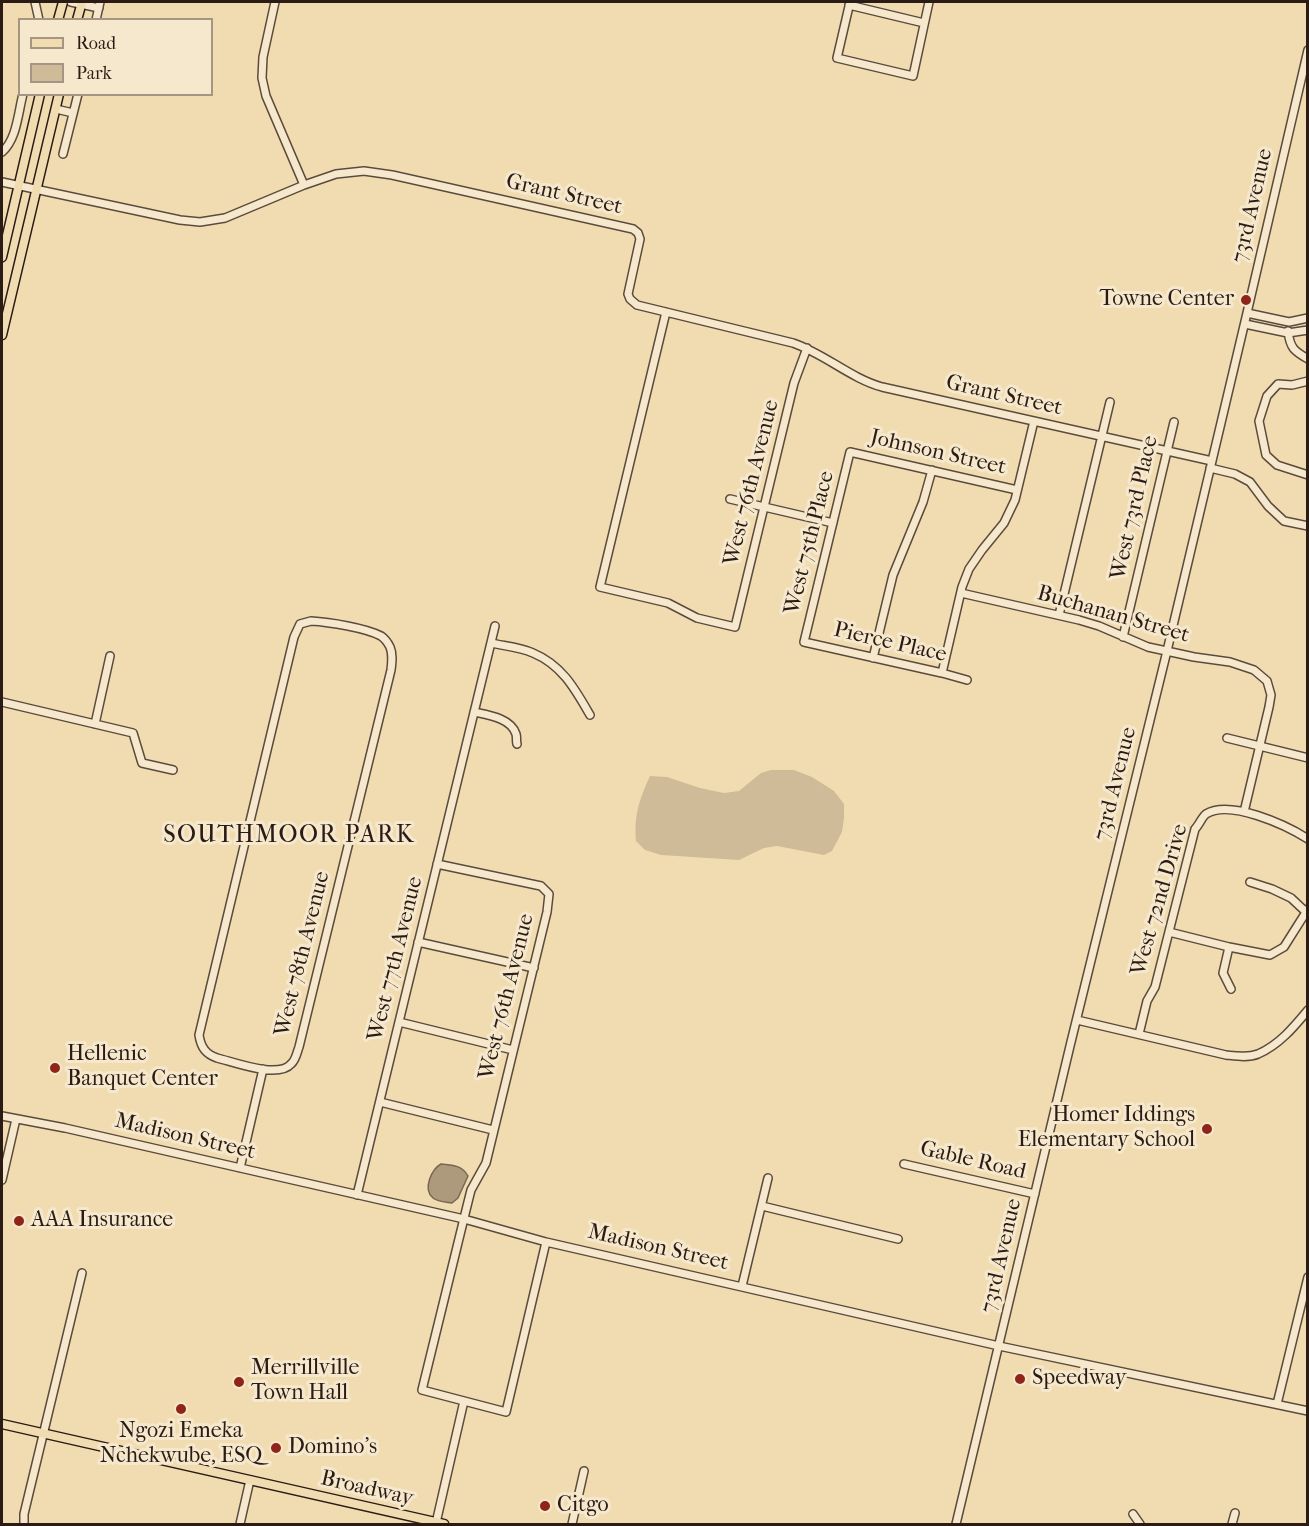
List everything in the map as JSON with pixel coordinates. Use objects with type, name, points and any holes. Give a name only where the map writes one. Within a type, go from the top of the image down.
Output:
[{"type":"main road","points":[[59,18],[63,2]]},
{"type":"main road","points":[[78,18],[82,3]]},
{"type":"main road","points":[[2,257],[40,96]]},
{"type":"main road","points":[[2,335],[59,96]]},
{"type":"main road","name":"Broadway","points":[[2,1424],[440,1524]]},
{"type":"street","points":[[35,2],[39,18]]},
{"type":"street","points":[[71,2],[100,4]]},
{"type":"street","points":[[275,2],[263,57],[263,84],[268,102],[304,185]]},
{"type":"street","points":[[924,23],[849,4],[837,58],[913,76],[929,2]]},
{"type":"street","name":"73rd Avenue","points":[[956,1524],[1167,651],[1308,50]]},
{"type":"street","points":[[2,152],[12,138],[22,96]]},
{"type":"street","points":[[63,154],[77,96]]},
{"type":"street","points":[[56,110],[73,113]]},
{"type":"street","name":"Grant Street","points":[[2,182],[180,220],[200,222],[231,216],[336,174],[364,171],[392,175],[633,229],[638,233],[640,239],[628,288],[629,297],[636,305],[793,343],[807,348],[874,385],[1102,436],[1211,464],[1250,482],[1268,506],[1284,521],[1308,526]]},
{"type":"street","name":"West 76th Avenue","points":[[666,312],[600,587],[668,603],[697,618],[735,627],[794,383],[807,348]]},
{"type":"street","points":[[1247,313],[1289,322],[1308,318]]},
{"type":"street","points":[[1289,322],[1288,333],[1294,351],[1308,359]]},
{"type":"street","points":[[1245,324],[1288,333],[1308,330]]},
{"type":"street","points":[[1308,381],[1292,385],[1278,384],[1267,396],[1259,421],[1266,455],[1277,465],[1308,475]]},
{"type":"street","points":[[1059,615],[1110,402]]},
{"type":"street","points":[[942,673],[961,593],[971,565],[1008,516],[1017,490],[1034,421]]},
{"type":"street","name":"West 73rd Place","points":[[1123,637],[1174,422]]},
{"type":"street","name":"Johnson Street","points":[[850,452],[1017,490]]},
{"type":"street","name":"West 75th Place","points":[[804,642],[850,452]]},
{"type":"street","points":[[873,658],[891,582],[923,502],[932,471]]},
{"type":"street","points":[[730,499],[833,523]]},
{"type":"street","name":"Buchanan Street","points":[[961,593],[1090,623],[1148,647],[1230,662],[1254,670],[1267,681],[1271,695],[1260,747]]},
{"type":"street","name":"West 78th Avenue","points":[[311,621],[329,622],[383,637],[390,646],[393,657],[299,1047],[294,1060],[284,1069],[263,1069],[210,1056],[203,1049],[199,1035],[292,648],[300,624],[311,621]]},
{"type":"street","name":"West 77th Avenue","points":[[357,1195],[495,626]]},
{"type":"street","name":"Pierce Place","points":[[804,642],[967,680]]},
{"type":"street","points":[[490,643],[532,652],[550,662],[574,687],[590,715]]},
{"type":"street","points":[[95,724],[110,656]]},
{"type":"street","points":[[2,702],[133,733],[142,763],[173,770]]},
{"type":"street","points":[[474,712],[498,718],[508,724],[515,732],[517,744]]},
{"type":"street","points":[[1227,738],[1308,758]]},
{"type":"street","points":[[1244,812],[1260,747]]},
{"type":"street","name":"West 72nd Drive","points":[[1139,1034],[1148,1000],[1155,987],[1195,829],[1205,815],[1222,808],[1244,812],[1276,821],[1308,839]]},
{"type":"street","name":"West 76th Avenue","points":[[437,864],[541,886],[549,894],[534,968],[486,1163],[471,1190],[422,1390],[464,1401]]},
{"type":"street","points":[[1169,932],[1270,955],[1284,947],[1307,911],[1291,898],[1250,882]]},
{"type":"street","points":[[418,942],[534,968]]},
{"type":"street","points":[[1229,947],[1223,973],[1232,989]]},
{"type":"street","points":[[1077,1020],[1226,1056],[1242,1057],[1257,1054],[1271,1047],[1285,1036],[1308,1010]]},
{"type":"street","points":[[1301,1019],[1308,1024]]},
{"type":"street","points":[[399,1022],[513,1050]]},
{"type":"street","points":[[240,1168],[263,1069]]},
{"type":"street","points":[[380,1102],[493,1130]]},
{"type":"street","name":"Madison Street","points":[[2,1116],[464,1219],[546,1242],[999,1346],[1308,1411]]},
{"type":"street","points":[[2,1180],[16,1119]]},
{"type":"street","name":"Gable Road","points":[[904,1164],[1035,1194]]},
{"type":"street","points":[[742,1286],[768,1178]]},
{"type":"street","points":[[762,1206],[898,1239]]},
{"type":"street","points":[[440,1524],[464,1401],[506,1412],[546,1242]]},
{"type":"street","points":[[24,1524],[24,1514],[82,1274]]},
{"type":"street","points":[[1277,1404],[1308,1278]]},
{"type":"street","points":[[572,1524],[584,1471]]},
{"type":"street","points":[[240,1524],[250,1480]]},
{"type":"street","points":[[1232,1524],[1235,1513]]},
{"type":"street","points":[[1133,1514],[1140,1524]]},
{"type":"green space","points":[[771,770],[794,770],[812,777],[834,791],[844,804],[842,832],[832,851],[824,855],[777,846],[764,848],[739,860],[661,855],[645,850],[636,841],[638,808],[650,776],[667,777],[724,793],[739,791],[761,773]]},
{"type":"shaded area","points":[[441,1164],[460,1168],[468,1176],[458,1198],[452,1203],[433,1198],[428,1190],[432,1175]]},
{"type":"place","name":"Towne Center","points":[[1246,300]]},
{"type":"place","name":"Hellenic Banquet Center","points":[[55,1068]]},
{"type":"place","name":"Homer Iddings Elementary School","points":[[1207,1129]]},
{"type":"place","name":"AAA Insurance","points":[[19,1221]]},
{"type":"place","name":"Speedway","points":[[1020,1379]]},
{"type":"place","name":"Merrillville Town Hall","points":[[239,1382]]},
{"type":"place","name":"Ngozi Emeka Nchekwube, ESQ","points":[[181,1409]]},
{"type":"place","name":"Domino's","points":[[276,1448]]},
{"type":"place","name":"Citgo","points":[[545,1506]]},
{"type":"district","name":"SOUTHMOOR PARK","points":[[289,836]]}]
